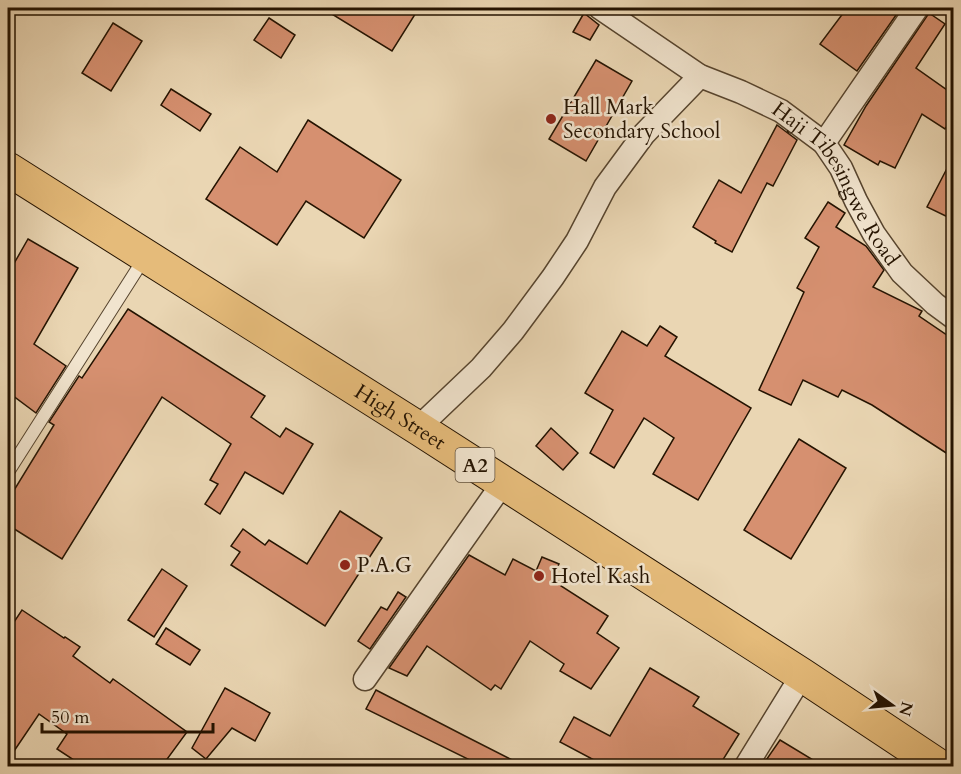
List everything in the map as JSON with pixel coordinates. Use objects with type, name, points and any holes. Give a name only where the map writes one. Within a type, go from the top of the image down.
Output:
[{"type":"main road","name":"High Street","points":[[8,169],[418,428],[939,766]]},
{"type":"street","name":"Haji Tibesingwe Road","points":[[600,8],[700,76],[781,111],[824,143],[841,168],[874,234],[902,273],[934,304],[954,318]]},
{"type":"street","points":[[824,143],[917,8]]},
{"type":"street","points":[[418,428],[482,368],[513,331],[571,250],[605,187],[644,134],[700,76]]},
{"type":"street","points":[[365,680],[503,483]]},
{"type":"street","points":[[746,766],[802,675]]},
{"type":"lane","points":[[8,472],[145,256]]},
{"type":"building","points":[[322,8],[419,8],[392,51]]},
{"type":"building","points":[[847,8],[901,8],[857,71],[820,44]]},
{"type":"building","points":[[584,13],[599,25],[590,40],[573,32]]},
{"type":"building","points":[[929,13],[945,24],[916,68],[954,95],[954,116],[945,129],[922,114],[895,168],[880,161],[878,165],[844,145],[866,106]]},
{"type":"building","points":[[269,18],[295,35],[281,58],[254,40]]},
{"type":"building","points":[[113,23],[142,41],[111,91],[82,73]]},
{"type":"building","points":[[596,60],[632,81],[586,161],[549,139]]},
{"type":"building","points":[[171,89],[211,114],[200,131],[161,105]]},
{"type":"building","points":[[308,120],[401,180],[364,238],[306,201],[277,245],[206,199],[240,147],[277,172]]},
{"type":"building","points":[[777,125],[797,140],[773,186],[767,183],[732,252],[693,227],[719,180],[741,193]]},
{"type":"building","points":[[954,155],[954,220],[927,207]]},
{"type":"building","points":[[828,202],[845,213],[836,227],[866,246],[884,270],[873,287],[922,311],[919,316],[954,340],[954,458],[872,405],[842,390],[838,397],[803,380],[791,405],[759,390],[804,292],[797,288],[819,247],[805,238]]},
{"type":"building","points":[[28,239],[78,268],[34,344],[66,366],[36,413],[8,392],[8,274]]},
{"type":"building","points":[[128,309],[265,396],[251,417],[280,437],[286,428],[313,444],[283,494],[245,472],[220,514],[205,504],[218,484],[210,480],[231,444],[162,397],[62,559],[8,525],[8,500],[54,425],[49,422],[79,376],[82,378]]},
{"type":"building","points":[[660,326],[677,337],[665,356],[751,408],[698,500],[653,474],[674,438],[644,418],[614,468],[590,453],[613,410],[585,393],[622,331],[647,346]]},
{"type":"building","points":[[551,428],[578,453],[563,470],[536,446]]},
{"type":"building","points":[[799,439],[846,468],[791,559],[744,530]]},
{"type":"building","points":[[340,511],[382,538],[325,626],[231,565],[240,552],[231,546],[243,529],[265,545],[269,540],[307,564]]},
{"type":"building","points":[[469,555],[505,575],[513,559],[536,571],[542,557],[559,564],[552,578],[608,616],[597,633],[619,648],[591,689],[560,671],[564,664],[530,641],[501,689],[495,685],[491,690],[427,646],[407,676],[389,668]]},
{"type":"building","points":[[162,569],[187,586],[154,637],[128,620]]},
{"type":"building","points":[[398,592],[406,597],[370,649],[358,641],[381,607],[387,610]]},
{"type":"building","points":[[22,610],[80,647],[73,656],[110,683],[113,679],[187,732],[162,766],[83,766],[57,749],[67,734],[39,714],[8,760],[8,631]]},
{"type":"building","points":[[166,628],[200,650],[190,665],[156,644]]},
{"type":"building","points":[[650,668],[699,697],[693,706],[739,734],[719,766],[592,766],[596,761],[560,742],[574,717],[610,736]]},
{"type":"building","points":[[225,688],[270,713],[255,741],[232,728],[206,759],[192,748]]},
{"type":"building","points":[[376,690],[524,766],[482,766],[366,709]]},
{"type":"building","points":[[780,740],[823,766],[762,766]]},
{"type":"place","name":"Hall Mark Secondary School","points":[[551,119]]},
{"type":"place","name":"P.A.G","points":[[345,565]]},
{"type":"place","name":"Hotel Kash","points":[[539,576]]}]
